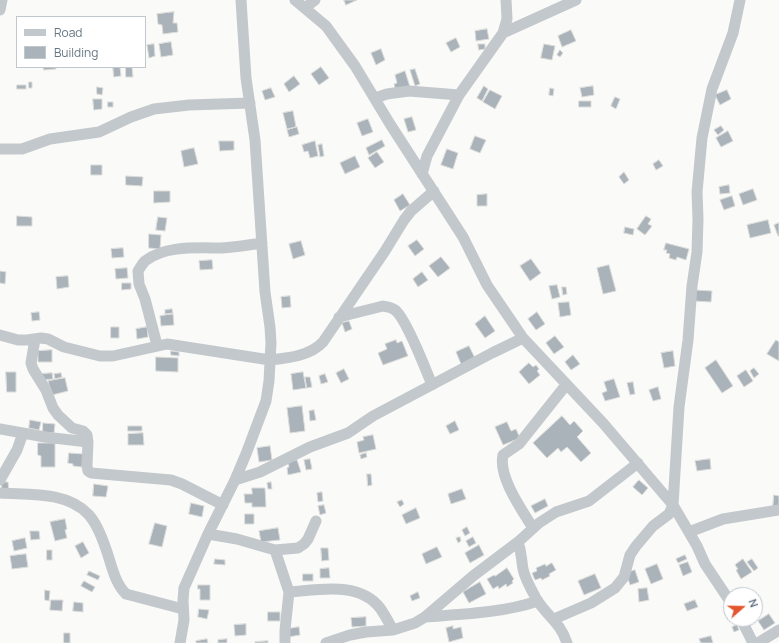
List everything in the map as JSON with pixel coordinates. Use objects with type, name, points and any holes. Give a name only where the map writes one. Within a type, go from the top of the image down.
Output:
[{"type":"street","points":[[0,10],[2,0]]},
{"type":"street","points":[[180,643],[184,620],[184,588],[208,534],[235,480],[257,427],[266,401],[270,360],[270,327],[265,292],[255,140],[246,78],[241,0]]},
{"type":"street","points":[[295,0],[326,26],[355,66],[390,124],[463,238],[488,285],[523,338],[603,423],[672,505],[689,532],[705,564],[723,590]]},
{"type":"street","points":[[305,8],[315,0]]},
{"type":"street","points":[[422,174],[427,156],[459,96],[502,33],[507,19],[506,0]]},
{"type":"street","points":[[502,33],[576,0]]},
{"type":"street","points":[[554,619],[591,603],[615,588],[624,577],[628,560],[636,546],[653,526],[669,514],[672,505],[679,407],[688,340],[692,286],[697,252],[697,192],[700,151],[708,101],[733,33],[740,0]]},
{"type":"street","points":[[375,98],[387,94],[409,91],[459,96]]},
{"type":"street","points":[[0,149],[22,149],[50,139],[106,130],[131,117],[154,109],[189,104],[250,103]]},
{"type":"street","points":[[0,335],[18,340],[41,338],[48,339],[70,349],[100,356],[113,356],[167,344],[270,360],[285,358],[313,350],[323,342],[404,220],[411,211],[434,191]]},
{"type":"street","points":[[157,345],[146,299],[139,284],[138,271],[144,262],[152,256],[162,252],[186,249],[224,248],[262,243]]},
{"type":"street","points":[[339,317],[383,306],[396,310],[415,344],[432,385]]},
{"type":"street","points":[[235,480],[260,472],[310,447],[348,433],[374,416],[523,338]]},
{"type":"street","points":[[35,339],[31,363],[33,369],[46,390],[53,408],[58,415],[72,428],[82,431],[86,435],[88,442],[88,471],[91,473],[170,480],[182,484],[223,504]]},
{"type":"street","points":[[533,528],[510,490],[501,462],[503,455],[519,444],[566,385]]},
{"type":"street","points":[[0,429],[88,442]]},
{"type":"street","points":[[0,480],[17,450],[22,433]]},
{"type":"street","points":[[326,643],[360,633],[393,630],[415,623],[425,617],[518,542],[533,528],[556,512],[589,501],[638,463]]},
{"type":"street","points":[[0,493],[48,496],[62,499],[77,505],[88,514],[97,527],[120,588],[126,594],[183,609]]},
{"type":"street","points":[[689,532],[723,518],[779,510]]},
{"type":"street","points":[[208,534],[237,539],[275,550],[298,548],[308,539],[316,521]]},
{"type":"street","points":[[518,542],[522,551],[523,569],[538,601],[562,630],[567,643]]},
{"type":"street","points":[[275,550],[289,592],[285,643]]},
{"type":"street","points":[[289,592],[340,588],[370,598],[380,608],[393,630]]},
{"type":"street","points":[[425,617],[499,611],[520,607],[538,601]]},
{"type":"street","points":[[745,627],[753,643]]},
{"type":"street","points":[[758,643],[779,630]]},
{"type":"building","points":[[344,0],[357,0],[346,5]]},
{"type":"building","points":[[174,12],[173,23],[177,23],[178,32],[163,34],[162,25],[158,24],[157,14]]},
{"type":"building","points":[[487,29],[489,39],[476,41],[475,31]]},
{"type":"building","points":[[571,30],[576,41],[562,47],[558,36]]},
{"type":"building","points":[[456,38],[460,47],[451,52],[446,43]]},
{"type":"building","points":[[171,42],[173,55],[161,57],[159,44]]},
{"type":"building","points":[[154,44],[155,56],[149,58],[147,45]]},
{"type":"building","points":[[478,44],[485,44],[485,49],[479,50]]},
{"type":"building","points":[[544,44],[555,46],[552,60],[541,58]]},
{"type":"building","points":[[381,49],[385,60],[376,65],[371,53]]},
{"type":"building","points":[[560,50],[563,53],[560,57],[557,55]]},
{"type":"building","points":[[321,67],[329,78],[319,85],[311,74]]},
{"type":"building","points":[[43,68],[56,68],[56,69],[44,70]]},
{"type":"building","points":[[113,68],[120,68],[121,76],[114,77]]},
{"type":"building","points":[[126,68],[132,68],[133,77],[126,77]]},
{"type":"building","points":[[415,69],[420,84],[415,86],[410,70]]},
{"type":"building","points":[[405,71],[410,87],[396,92],[394,84],[397,83],[395,75]]},
{"type":"building","points":[[294,76],[300,84],[289,92],[284,84]]},
{"type":"building","points":[[29,82],[32,82],[32,88],[29,88]]},
{"type":"building","points":[[17,85],[26,85],[26,89],[17,89]]},
{"type":"building","points":[[484,86],[488,89],[482,101],[477,98]]},
{"type":"building","points":[[593,86],[594,95],[582,97],[580,88]]},
{"type":"building","points":[[97,87],[103,88],[102,95],[97,94]]},
{"type":"building","points":[[271,88],[275,97],[265,100],[262,91]]},
{"type":"building","points":[[550,88],[554,89],[553,96],[549,95]]},
{"type":"building","points":[[490,90],[502,96],[495,109],[483,102]]},
{"type":"building","points":[[727,90],[731,99],[720,105],[715,95]]},
{"type":"building","points":[[615,97],[620,99],[616,109],[611,106]]},
{"type":"building","points":[[93,99],[102,99],[102,109],[94,110]]},
{"type":"building","points":[[579,101],[591,101],[591,107],[579,107]]},
{"type":"building","points":[[108,102],[113,102],[113,107],[108,107]]},
{"type":"building","points":[[293,111],[296,127],[287,129],[283,113]]},
{"type":"building","points":[[412,117],[416,130],[408,132],[404,119]]},
{"type":"building","points":[[368,119],[373,132],[362,136],[357,123]]},
{"type":"building","points":[[721,126],[724,130],[718,135],[714,130]]},
{"type":"building","points":[[297,127],[299,134],[289,137],[287,130]]},
{"type":"building","points":[[728,131],[733,141],[721,147],[716,138]]},
{"type":"building","points":[[475,136],[486,140],[480,153],[470,149]]},
{"type":"building","points":[[382,140],[385,146],[369,155],[366,148]]},
{"type":"building","points":[[219,141],[234,141],[234,150],[220,151]]},
{"type":"building","points":[[315,141],[318,156],[310,158],[308,151],[304,152],[302,145]]},
{"type":"building","points":[[322,144],[324,156],[320,157],[318,145]]},
{"type":"building","points":[[194,148],[198,164],[184,167],[181,151]]},
{"type":"building","points":[[447,149],[458,153],[453,169],[441,165]]},
{"type":"building","points":[[377,152],[384,162],[375,168],[368,158]]},
{"type":"building","points":[[355,156],[360,167],[345,174],[340,163]]},
{"type":"building","points":[[659,160],[663,166],[656,170],[653,164]]},
{"type":"building","points":[[91,165],[102,165],[102,175],[91,175]]},
{"type":"building","points":[[624,172],[629,180],[624,184],[619,177]]},
{"type":"building","points":[[126,176],[143,177],[142,186],[126,185]]},
{"type":"building","points":[[729,185],[730,193],[720,194],[719,187]]},
{"type":"building","points":[[753,189],[757,200],[743,205],[739,194]]},
{"type":"building","points":[[154,191],[170,191],[170,202],[154,203]]},
{"type":"building","points":[[403,194],[410,205],[400,211],[394,200]]},
{"type":"building","points":[[487,194],[487,206],[477,206],[477,195]]},
{"type":"building","points":[[732,196],[735,206],[724,210],[720,200]]},
{"type":"building","points":[[17,216],[32,217],[32,226],[17,226]]},
{"type":"building","points":[[646,216],[651,219],[648,224],[652,226],[645,235],[637,229]]},
{"type":"building","points":[[158,217],[167,218],[165,231],[156,230]]},
{"type":"building","points":[[768,220],[771,233],[750,238],[747,225]]},
{"type":"building","points":[[779,223],[779,236],[778,236],[774,225]]},
{"type":"building","points":[[625,227],[634,229],[633,235],[624,233]]},
{"type":"building","points":[[149,234],[161,235],[160,249],[149,248]]},
{"type":"building","points":[[417,240],[424,249],[415,256],[408,246]]},
{"type":"building","points":[[301,241],[305,255],[293,259],[289,244]]},
{"type":"building","points":[[666,243],[689,249],[686,260],[677,257],[676,260],[669,258],[670,254],[666,253],[667,250],[664,250]]},
{"type":"building","points":[[123,248],[124,257],[112,258],[111,249]]},
{"type":"building","points":[[441,257],[450,268],[438,277],[429,266]]},
{"type":"building","points":[[531,259],[541,273],[530,281],[520,266]]},
{"type":"building","points":[[212,260],[213,269],[200,270],[199,261]]},
{"type":"building","points":[[609,265],[616,291],[603,294],[597,268]]},
{"type":"building","points":[[127,268],[128,278],[116,279],[115,269]]},
{"type":"building","points":[[0,271],[6,272],[5,284],[0,283]]},
{"type":"building","points":[[422,272],[428,280],[418,287],[413,279]]},
{"type":"building","points":[[68,276],[69,287],[57,289],[56,277]]},
{"type":"building","points":[[122,283],[131,283],[131,289],[122,290]]},
{"type":"building","points":[[557,285],[560,297],[552,299],[549,286]]},
{"type":"building","points":[[562,287],[566,287],[567,294],[563,295]]},
{"type":"building","points":[[695,290],[712,291],[711,302],[694,301]]},
{"type":"building","points":[[290,296],[291,307],[282,308],[281,297]]},
{"type":"building","points":[[569,302],[571,315],[560,317],[558,303]]},
{"type":"building","points":[[172,309],[173,313],[165,314],[165,310]]},
{"type":"building","points":[[39,312],[40,320],[32,321],[31,313]]},
{"type":"building","points":[[537,312],[545,324],[536,330],[528,319]]},
{"type":"building","points":[[173,314],[174,325],[161,326],[160,316]]},
{"type":"building","points":[[485,316],[495,331],[485,338],[475,324]]},
{"type":"building","points":[[349,321],[352,329],[345,332],[342,323]]},
{"type":"building","points":[[111,327],[119,327],[119,338],[111,338]]},
{"type":"building","points":[[147,327],[148,337],[137,339],[136,329]]},
{"type":"building","points":[[555,336],[564,347],[554,354],[546,343]]},
{"type":"building","points":[[396,340],[397,343],[402,341],[408,356],[383,365],[378,353],[387,349],[385,344]]},
{"type":"building","points":[[776,340],[779,342],[779,361],[767,354]]},
{"type":"building","points":[[469,346],[475,358],[461,364],[456,352]]},
{"type":"building","points":[[52,350],[52,362],[38,362],[38,351]]},
{"type":"building","points":[[171,351],[179,352],[179,356],[171,355]]},
{"type":"building","points":[[673,351],[675,366],[664,368],[661,353]]},
{"type":"building","points":[[573,355],[580,364],[571,370],[565,362]]},
{"type":"building","points":[[156,357],[178,358],[178,372],[156,371]]},
{"type":"building","points":[[716,360],[733,386],[722,393],[705,368]]},
{"type":"building","points":[[529,363],[533,367],[536,365],[539,369],[537,371],[540,375],[529,384],[519,372]]},
{"type":"building","points":[[754,368],[759,374],[754,378],[750,371]]},
{"type":"building","points":[[344,369],[349,379],[341,383],[336,373]]},
{"type":"building","points":[[746,370],[753,381],[744,387],[737,376]]},
{"type":"building","points":[[6,372],[16,372],[16,392],[7,392]]},
{"type":"building","points":[[303,372],[306,388],[293,390],[291,374]]},
{"type":"building","points":[[52,373],[53,379],[42,380],[41,374]]},
{"type":"building","points":[[61,373],[62,377],[55,379],[54,374]]},
{"type":"building","points":[[325,374],[328,382],[321,384],[319,376]]},
{"type":"building","points":[[305,377],[310,377],[312,387],[307,388]]},
{"type":"building","points":[[65,378],[68,391],[52,395],[48,381]]},
{"type":"building","points":[[614,379],[620,397],[605,401],[602,393],[607,391],[604,382]]},
{"type":"building","points":[[633,382],[635,394],[630,395],[627,383]]},
{"type":"building","points":[[658,387],[661,399],[653,401],[649,390]]},
{"type":"building","points":[[302,406],[305,431],[290,433],[287,408]]},
{"type":"building","points":[[314,410],[316,420],[310,421],[309,411]]},
{"type":"building","points":[[562,416],[570,425],[574,421],[583,431],[577,437],[591,453],[581,462],[567,447],[561,452],[558,448],[547,458],[533,443]]},
{"type":"building","points":[[30,420],[41,422],[39,430],[29,428]]},
{"type":"building","points":[[455,421],[459,430],[450,434],[446,426]]},
{"type":"building","points":[[507,422],[511,431],[516,429],[520,438],[503,445],[495,427]]},
{"type":"building","points":[[43,423],[55,424],[54,433],[43,432]]},
{"type":"building","points":[[128,426],[142,426],[142,431],[128,431]]},
{"type":"building","points":[[143,433],[144,445],[128,445],[128,434]]},
{"type":"building","points":[[373,435],[376,449],[359,453],[357,442],[364,440],[363,437]]},
{"type":"building","points":[[38,443],[55,443],[55,467],[41,467],[41,456],[38,455]]},
{"type":"building","points":[[270,446],[272,460],[259,462],[257,448]]},
{"type":"building","points":[[69,453],[83,454],[82,467],[73,466],[73,464],[68,463]]},
{"type":"building","points":[[366,453],[367,457],[361,459],[360,455]]},
{"type":"building","points":[[310,459],[312,469],[306,470],[304,460]]},
{"type":"building","points":[[710,459],[711,469],[697,471],[695,461]]},
{"type":"building","points":[[297,460],[301,472],[288,475],[288,462]]},
{"type":"building","points":[[367,474],[371,474],[372,485],[368,486]]},
{"type":"building","points":[[639,480],[648,488],[642,495],[633,487]]},
{"type":"building","points":[[2,482],[8,482],[9,491],[2,491]]},
{"type":"building","points":[[271,482],[272,489],[268,489],[267,483]]},
{"type":"building","points":[[94,484],[108,486],[106,497],[93,496]]},
{"type":"building","points":[[252,488],[265,488],[266,507],[252,507],[252,503],[245,503],[244,494],[252,494]]},
{"type":"building","points":[[462,489],[466,499],[451,504],[448,494]]},
{"type":"building","points":[[322,492],[323,501],[318,502],[317,493]]},
{"type":"building","points":[[774,495],[779,496],[779,507],[773,506]]},
{"type":"building","points":[[545,499],[548,506],[535,513],[531,506]]},
{"type":"building","points":[[402,500],[404,504],[400,507],[397,502]]},
{"type":"building","points":[[191,503],[204,506],[202,517],[189,514]]},
{"type":"building","points":[[324,505],[326,513],[320,515],[318,506]]},
{"type":"building","points":[[416,508],[420,518],[406,524],[402,515]]},
{"type":"building","points":[[245,514],[254,514],[254,524],[245,524]]},
{"type":"building","points":[[65,519],[67,538],[55,541],[50,522]]},
{"type":"building","points":[[155,523],[167,526],[162,547],[149,544]]},
{"type":"building","points":[[467,527],[470,533],[465,536],[462,530]]},
{"type":"building","points":[[278,528],[280,540],[261,542],[259,531]]},
{"type":"building","points":[[30,531],[39,531],[40,539],[31,540]]},
{"type":"building","points":[[460,537],[461,541],[458,543],[456,538]]},
{"type":"building","points":[[473,537],[476,543],[469,547],[466,541]]},
{"type":"building","points":[[25,538],[27,548],[14,551],[12,541]]},
{"type":"building","points":[[83,542],[89,553],[81,558],[75,546]]},
{"type":"building","points":[[479,545],[484,555],[470,563],[465,553]]},
{"type":"building","points":[[437,547],[442,557],[426,564],[422,554]]},
{"type":"building","points":[[321,548],[328,548],[329,560],[322,561]]},
{"type":"building","points":[[47,550],[52,550],[52,560],[47,560]]},
{"type":"building","points":[[26,554],[28,567],[12,569],[10,556]]},
{"type":"building","points":[[685,555],[687,559],[678,563],[676,559]]},
{"type":"building","points":[[215,559],[225,560],[225,565],[214,564]]},
{"type":"building","points":[[743,559],[752,572],[741,579],[735,565]]},
{"type":"building","points":[[752,559],[758,568],[754,571],[747,562]]},
{"type":"building","points":[[688,562],[692,572],[683,576],[679,565]]},
{"type":"building","points":[[552,563],[556,570],[549,574],[550,576],[542,580],[541,578],[535,580],[532,573],[537,571],[536,568]]},
{"type":"building","points":[[657,564],[663,579],[651,584],[645,569]]},
{"type":"building","points":[[329,568],[330,578],[320,578],[320,569]]},
{"type":"building","points":[[507,568],[514,579],[512,581],[513,583],[507,587],[506,584],[499,589],[498,586],[493,589],[487,579],[494,575],[495,576]]},
{"type":"building","points":[[635,570],[639,582],[630,585],[626,573]]},
{"type":"building","points":[[89,571],[100,576],[98,580],[87,575]]},
{"type":"building","points":[[303,574],[313,574],[313,581],[303,581]]},
{"type":"building","points":[[595,574],[601,588],[584,595],[578,581]]},
{"type":"building","points":[[84,581],[95,587],[92,592],[81,586]]},
{"type":"building","points":[[480,582],[486,594],[469,603],[463,592]]},
{"type":"building","points":[[198,585],[210,585],[210,600],[200,600],[200,589],[198,589]]},
{"type":"building","points":[[647,588],[649,600],[639,602],[638,589]]},
{"type":"building","points":[[45,590],[50,591],[49,601],[45,600]]},
{"type":"building","points":[[418,592],[420,598],[412,601],[410,596]]},
{"type":"building","points":[[51,600],[63,600],[62,611],[50,610]]},
{"type":"building","points":[[695,600],[698,607],[687,611],[684,604]]},
{"type":"building","points":[[74,602],[83,603],[83,612],[73,611]]},
{"type":"building","points":[[199,609],[209,610],[207,619],[198,617]]},
{"type":"building","points":[[268,612],[280,612],[280,621],[268,621]]},
{"type":"building","points":[[769,614],[775,623],[764,630],[762,627],[763,618]]},
{"type":"building","points":[[366,617],[366,626],[352,627],[351,618]]},
{"type":"building","points":[[246,624],[246,635],[235,636],[234,625]]},
{"type":"building","points":[[453,626],[453,629],[461,627],[463,638],[449,642],[446,628]]},
{"type":"building","points":[[299,627],[300,635],[288,637],[287,629]]},
{"type":"building","points":[[732,627],[738,627],[739,630],[734,632]]},
{"type":"building","points":[[64,633],[70,633],[70,643],[64,643]]},
{"type":"building","points":[[711,636],[713,643],[701,643],[699,639]]},
{"type":"building","points":[[207,639],[208,643],[196,643],[196,641]]},
{"type":"building","points":[[227,639],[227,643],[218,643],[218,640]]},
{"type":"building","points":[[268,641],[268,643],[255,643],[255,642]]}]
